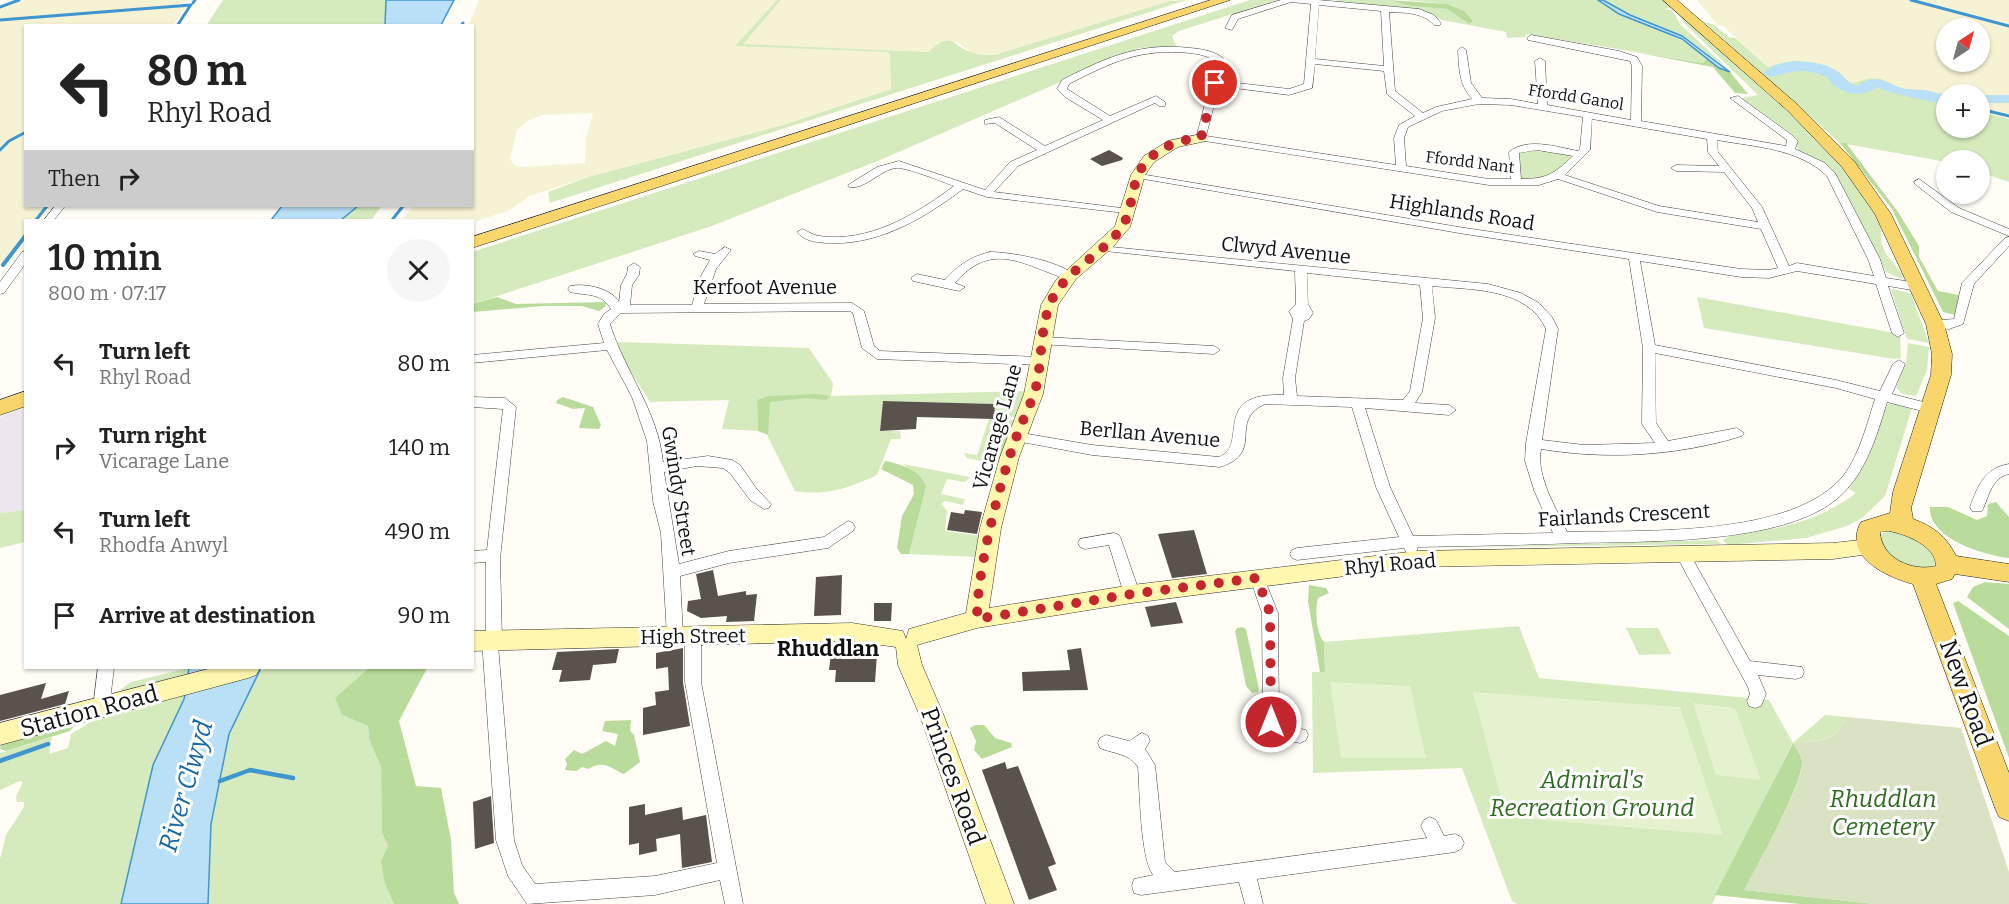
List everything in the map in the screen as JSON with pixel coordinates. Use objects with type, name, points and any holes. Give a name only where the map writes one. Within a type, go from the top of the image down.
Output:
[{"type":"main road","points":[[474,233],[1200,0]]},
{"type":"main road","points":[[474,242],[1224,0]]},
{"type":"main road","points":[[1669,0],[1792,108],[1848,164],[1883,214],[1935,324],[1942,354],[1941,375],[1902,500],[1902,524]]},
{"type":"main road","points":[[0,396],[24,386]]},
{"type":"main road","points":[[0,408],[24,399]]},
{"type":"main road","points":[[1889,522],[1902,524],[1934,540],[1946,555],[1948,564],[1946,571],[1939,576],[1922,578],[1890,566],[1869,547],[1866,537],[1869,528],[1876,524],[1889,522]]},
{"type":"main road","points":[[1948,564],[2009,573]]},
{"type":"main road","name":"New Road","points":[[1922,578],[2009,808]]},
{"type":"street","points":[[1228,25],[1235,17],[1291,0],[1419,12],[1439,22]]},
{"type":"street","points":[[1215,83],[1297,91],[1309,86],[1315,3]]},
{"type":"street","points":[[1385,9],[1390,92],[1421,116]]},
{"type":"street","points":[[1537,40],[1619,54],[1634,60],[1637,66],[1636,122]]},
{"type":"street","points":[[1110,120],[1068,95],[1062,89],[1065,82],[1140,51],[1221,53],[1221,61],[1201,138]]},
{"type":"street","points":[[1465,55],[1464,78],[1468,90],[1479,101]]},
{"type":"street","points":[[1311,61],[1387,69]]},
{"type":"street","points":[[1543,105],[1544,67]]},
{"type":"street","points":[[987,194],[1008,169],[1110,120],[1162,100]]},
{"type":"street","points":[[1736,100],[1790,138],[1793,141],[1790,150]]},
{"type":"street","name":"Ffordd Ganol","points":[[1401,168],[1400,130],[1421,116],[1479,101],[1543,105],[1790,150],[1821,165],[1831,175],[1884,282],[1898,333]]},
{"type":"street","points":[[1588,114],[1586,145],[1581,155],[1558,176],[1647,207],[1767,227]]},
{"type":"street","points":[[991,119],[1045,150]]},
{"type":"street","points":[[1712,136],[1713,152],[1748,194],[1767,227],[1783,269]]},
{"type":"street","name":"Ffordd Nant","points":[[1201,138],[1469,179],[1516,183],[1539,182],[1558,176]]},
{"type":"street","name":"Vicarage Lane","points":[[977,619],[977,599],[992,528],[1016,438],[1036,387],[1049,305],[1070,276],[1105,248],[1124,224],[1138,175],[1159,151],[1182,140],[1201,138]]},
{"type":"street","points":[[1516,183],[1514,152],[1517,150],[1528,148],[1581,155]]},
{"type":"street","points":[[853,185],[881,169],[899,164],[960,187],[987,194],[1129,212]]},
{"type":"street","points":[[1675,168],[1725,169]]},
{"type":"street","name":"Highlands Road","points":[[1138,175],[1634,258],[1755,274],[1797,267],[1918,287]]},
{"type":"street","points":[[1919,182],[1929,187],[1955,210],[2009,233]]},
{"type":"street","points":[[798,230],[815,239],[836,240],[873,235],[924,213],[960,187]]},
{"type":"street","points":[[50,219],[59,207]]},
{"type":"street","points":[[1935,324],[1949,325],[1959,321],[1968,283],[2009,240]]},
{"type":"street","name":"Clwyd Avenue","points":[[1105,248],[1464,286],[1510,293],[1536,306],[1549,322],[1551,343],[1533,443],[1532,461],[1541,490],[1563,539]]},
{"type":"street","points":[[697,307],[704,281],[721,254],[699,254]]},
{"type":"street","points":[[917,278],[954,286],[963,266],[974,260],[1005,254],[1034,261],[1070,276]]},
{"type":"street","points":[[0,290],[24,257]]},
{"type":"street","points":[[1634,258],[1649,348],[1649,424],[1664,446]]},
{"type":"street","name":"Gwindy Street","points":[[634,267],[633,275],[628,280],[624,291],[626,303],[608,317],[604,324],[610,346],[649,423],[672,572],[706,742],[720,841],[734,904]]},
{"type":"street","points":[[1291,400],[1289,378],[1301,312],[1301,269]]},
{"type":"street","points":[[1397,406],[1407,405],[1416,392],[1429,318],[1426,283]]},
{"type":"street","points":[[574,289],[606,294],[613,300],[615,306],[621,309]]},
{"type":"street","name":"Kerfoot Avenue","points":[[621,309],[852,307],[858,311],[868,348],[877,355],[1040,361]]},
{"type":"street","points":[[1043,341],[1214,350]]},
{"type":"street","points":[[474,359],[610,346]]},
{"type":"street","points":[[1649,348],[1884,395],[1930,408]]},
{"type":"street","name":"Fairlands Crescent","points":[[1298,554],[1413,551],[1563,539],[1716,531],[1787,517],[1815,507],[1833,495],[1859,461],[1884,395],[1899,364]]},
{"type":"street","name":"Berllan Avenue","points":[[1016,438],[1092,450],[1220,462],[1229,460],[1235,454],[1241,411],[1249,403],[1264,399],[1449,410]]},
{"type":"street","points":[[474,402],[505,403],[510,407],[486,641],[505,840],[514,870],[533,899],[703,878],[728,869]]},
{"type":"street","points":[[1357,404],[1383,487],[1413,551]]},
{"type":"street","points":[[1533,443],[1596,453],[1723,443],[1737,433]]},
{"type":"street","points":[[657,468],[713,461],[725,463],[735,469],[754,498],[764,504]]},
{"type":"street","points":[[1977,507],[1991,476],[1999,470],[2009,469]]},
{"type":"street","points":[[672,572],[729,557],[828,542],[848,527]]},
{"type":"street","points":[[1085,543],[1114,539],[1132,594]]},
{"type":"street","name":"Rhyl Road","points":[[906,640],[977,619],[1132,594],[1257,578],[1413,551],[1682,553],[1833,550],[1869,547]]},
{"type":"street","points":[[1682,553],[1756,686],[1758,694],[1755,700]]},
{"type":"street","points":[[474,557],[493,556]]},
{"type":"street","points":[[1257,578],[1270,613],[1271,722],[1276,732],[1300,735]]},
{"type":"street","name":"High Street","points":[[486,641],[852,632],[906,640]]},
{"type":"street","name":"Princes Road","points":[[906,640],[910,665],[932,716],[1000,904]]},
{"type":"street","points":[[1745,667],[1796,672]]},
{"type":"street","points":[[101,708],[106,669]]},
{"type":"street","name":"Station Road","points":[[0,734],[244,669]]},
{"type":"street","points":[[1106,743],[1137,745],[1146,765],[1157,866],[1170,881]]},
{"type":"street","points":[[1141,886],[1447,844],[1430,826]]},
{"type":"street","points":[[1246,871],[1254,904]]},
{"type":"shaded area","points":[[24,0],[191,0],[172,6],[187,6],[174,24],[24,24],[24,207],[46,207],[37,219],[24,219],[24,235],[3,265],[0,265],[0,9]]},
{"type":"shaded area","points":[[479,0],[777,0],[736,45],[890,54],[891,89],[786,124],[587,177],[530,196],[508,211],[474,222],[474,219],[403,219],[412,207],[474,207],[474,24],[469,24]],"holes":[[[593,113],[586,138],[585,163],[522,167],[514,165],[510,159],[517,130],[528,121],[543,115]]]},
{"type":"shaded area","points":[[781,0],[1174,0],[994,55],[972,53],[957,42],[933,47],[928,52],[742,44]]},
{"type":"shaded area","points":[[1697,0],[2009,0],[2009,115],[1990,110],[1990,84],[1936,84],[1936,93],[1931,93],[1899,88],[1881,79],[1870,78],[1853,83],[1847,81],[1839,72],[1813,64],[1785,62],[1768,67],[1723,26],[1718,25]]},
{"type":"shaded area","points":[[24,407],[24,510],[0,513],[0,417]]},
{"type":"green space","points":[[223,0],[386,0],[385,24],[207,24]]},
{"type":"green space","points":[[777,0],[781,0],[743,44],[928,52],[936,45],[948,41],[974,53],[994,55],[1170,1],[1187,0],[550,203],[548,192],[588,177],[786,124],[891,89],[890,54],[886,52],[735,46]]},
{"type":"green space","points":[[1250,0],[1277,0],[1179,31],[1172,36],[1176,46],[1139,48],[880,160],[709,227],[474,304],[474,251]]},
{"type":"green space","points":[[1388,0],[1410,6],[1447,9],[1469,24],[1467,16],[1454,7],[1406,0],[1598,0],[1682,41],[1707,59],[1703,63],[1526,34],[1525,37],[1507,38],[1506,32],[1442,20],[1428,13],[1329,2]]},
{"type":"green space","points":[[1388,0],[1447,4],[1464,11],[1473,21],[1469,24],[1447,9],[1410,6]]},
{"type":"green space","points":[[1603,0],[1663,0],[1672,8],[1663,9],[1672,10],[1680,24],[1728,69],[1689,40],[1630,15]]},
{"type":"green space","points":[[1677,11],[1787,107],[1840,163],[1876,214],[1881,226],[1881,242],[1886,254],[1903,275],[1902,279],[1886,272],[1833,172],[1798,150],[1795,137],[1741,98],[1758,95],[1684,23]]},
{"type":"green space","points":[[1703,21],[1714,25],[1730,38],[1734,37],[1768,67],[1785,62],[1813,64],[1839,72],[1847,81],[1853,83],[1870,78],[1881,79],[1900,88],[1936,92],[1936,96],[1901,91],[1879,83],[1853,89],[1839,82],[1838,75],[1808,66],[1793,66],[1768,70],[1771,75],[1794,67],[1809,68],[1833,74],[1837,84],[1855,92],[1878,84],[1895,90],[1936,99],[1936,138],[1990,138],[1990,114],[2009,119],[2009,182],[1990,175],[1990,150],[1936,150],[1936,160],[1840,143]]},
{"type":"green space","points":[[1634,52],[1703,63],[1707,59],[1719,68],[1730,72],[1748,94],[1735,93],[1713,67]]},
{"type":"green space","points":[[1840,143],[1846,143],[1898,212],[1919,246],[1919,257],[1938,291],[1959,295],[1955,315],[1943,312],[1892,209]]},
{"type":"green space","points":[[1528,150],[1568,154],[1573,159],[1549,177],[1523,180],[1520,179],[1519,152]]},
{"type":"green space","points":[[357,207],[381,207],[372,219],[342,219]]},
{"type":"green space","points":[[1891,290],[1911,294],[1929,343],[1907,339]]},
{"type":"green space","points":[[497,297],[516,304],[606,302],[605,307],[599,311],[582,306],[543,306],[474,312],[474,304]]},
{"type":"green space","points":[[1697,297],[1900,334],[1901,358],[1894,359],[1704,328]]},
{"type":"green space","points":[[617,342],[809,348],[833,383],[831,396],[1028,391],[1017,417],[995,417],[994,404],[883,401],[880,431],[900,431],[901,439],[891,439],[877,475],[857,484],[827,492],[795,491],[765,431],[757,400],[758,431],[722,429],[729,400],[650,402],[625,363]]},
{"type":"green space","points":[[1908,343],[1929,347],[1927,370],[1916,396],[1902,394],[1896,387],[1906,362]]},
{"type":"green space","points":[[815,394],[830,396],[826,400],[805,398],[770,402],[768,435],[758,431],[757,400],[769,396]]},
{"type":"green space","points":[[563,397],[593,407],[601,425],[599,429],[579,428],[585,408],[573,409],[556,403]]},
{"type":"green space","points":[[1894,402],[1909,407],[1911,411],[1885,496],[1862,518],[1847,526],[1806,538],[1728,545],[1723,540],[1729,536],[1763,531],[1811,518],[1856,493],[1849,489],[1864,466],[1887,405]]},
{"type":"green space","points":[[989,419],[1015,420],[1012,428],[995,438],[992,450],[985,453],[989,462],[998,462],[992,463],[967,458],[964,453],[977,455]]},
{"type":"green space","points":[[1003,424],[1012,428],[1000,461],[989,462],[982,455],[992,450]]},
{"type":"green space","points":[[885,461],[904,466],[915,472],[926,487],[909,554],[901,554],[897,548],[902,516],[914,494],[913,485],[881,469]]},
{"type":"green space","points":[[903,464],[970,477],[965,482],[947,479],[941,494],[965,499],[963,505],[945,501],[941,504],[947,511],[945,531],[982,536],[976,557],[909,554],[926,487],[914,472]]},
{"type":"green space","points":[[1996,502],[2009,517],[2009,558],[1973,549],[1948,536],[1938,528],[1932,518],[1930,507],[1948,507],[1977,520],[1987,516],[1988,504]]},
{"type":"green space","points":[[24,510],[24,542],[0,548],[0,513]]},
{"type":"green space","points":[[1894,530],[1921,540],[1937,560],[1931,570],[1894,562],[1878,538],[1881,534]]},
{"type":"green space","points":[[1716,540],[1721,544],[1474,547]]},
{"type":"green space","points":[[1985,582],[2009,584],[2009,629],[1967,597],[1973,587]]},
{"type":"green space","points":[[1309,585],[1326,588],[1329,593],[1318,598],[1317,609],[1318,627],[1324,642],[1325,672],[1320,672],[1308,601]]},
{"type":"green space","points":[[1958,601],[2009,636],[2009,758],[1953,603]]},
{"type":"green space","name":"Admiral's Recreation Ground","points":[[1519,626],[1539,678],[1769,700],[1793,743],[1825,715],[1847,717],[1843,725],[1832,736],[1817,741],[1792,744],[1712,904],[1517,904],[1512,901],[1462,768],[1313,773],[1312,672],[1325,672],[1324,642]]},
{"type":"green space","points":[[1242,627],[1246,629],[1259,689],[1252,693],[1246,686],[1235,631]]},
{"type":"green space","points":[[1626,628],[1658,628],[1671,654],[1639,655]]},
{"type":"green space","points":[[189,669],[188,678],[126,692],[120,690],[131,682]]},
{"type":"green space","points":[[265,669],[368,669],[336,698],[342,715],[368,726],[369,739],[381,767],[382,833],[388,846],[385,884],[394,904],[208,904],[211,824],[229,734],[258,671]]},
{"type":"green space","points":[[368,669],[426,669],[399,721],[416,786],[441,788],[451,840],[454,893],[459,904],[394,904],[385,884],[381,861],[388,846],[382,833],[381,767],[369,739],[368,726],[342,715],[335,698]]},
{"type":"green space","points":[[1330,682],[1410,686],[1426,758],[1341,758]]},
{"type":"green space","points":[[186,691],[143,805],[121,904],[0,904],[0,859],[6,835],[24,807],[24,802],[17,802],[16,797],[23,782],[20,781],[0,790],[0,753],[52,737],[49,754],[68,748],[71,734],[102,715]]},
{"type":"green space","points":[[1473,692],[1680,707],[1723,835],[1506,817]]},
{"type":"green space","points":[[1693,703],[1735,708],[1761,780],[1716,775]]},
{"type":"green space","name":"Rhuddlan Cemetery","points":[[1847,717],[1961,728],[2009,872],[2009,904],[1875,904],[1744,890],[1796,786],[1802,760],[1793,743],[1818,741],[1832,736],[1843,725]]},
{"type":"green space","points":[[631,720],[630,731],[634,735],[640,762],[624,774],[603,765],[588,769],[582,767],[576,771],[565,770],[567,764],[565,759],[574,750],[582,754],[606,741],[615,746],[618,734],[602,731],[605,721]]},
{"type":"green space","points":[[76,724],[70,731],[6,751],[0,749],[1,744]]},
{"type":"green space","points":[[975,725],[984,725],[995,738],[1011,743],[1012,747],[982,759],[974,750],[976,741],[970,728]]},
{"type":"green space","points":[[1793,743],[1802,760],[1801,771],[1779,824],[1745,890],[1875,904],[1800,904],[1715,895]]},
{"type":"water","points":[[386,0],[454,0],[442,24],[385,24]]},
{"type":"water","points":[[1598,0],[1603,0],[1630,15],[1682,36],[1730,72],[1719,68],[1682,39],[1619,14]]},
{"type":"water","points":[[281,207],[357,207],[342,219],[272,219]]},
{"type":"water","name":"River Clwyd","points":[[189,669],[261,669],[229,734],[211,824],[208,904],[121,904],[153,765],[184,699]]},
{"type":"building","points":[[1109,150],[1123,158],[1122,160],[1102,166],[1090,159]]},
{"type":"building","points":[[883,401],[995,404],[994,419],[917,417],[916,429],[880,431]]},
{"type":"building","points":[[965,510],[982,512],[977,534],[947,530],[951,512],[964,514]]},
{"type":"building","points":[[1194,530],[1207,574],[1172,578],[1158,534]]},
{"type":"building","points":[[713,570],[718,596],[746,591],[746,595],[757,594],[754,621],[726,622],[727,616],[701,618],[687,611],[688,601],[701,599],[696,574]]},
{"type":"building","points":[[842,575],[841,615],[814,616],[816,577]]},
{"type":"building","points":[[1176,602],[1183,623],[1151,627],[1145,607]]},
{"type":"building","points":[[874,603],[892,603],[891,621],[874,621]]},
{"type":"building","points":[[683,648],[683,682],[690,726],[643,735],[643,708],[656,705],[655,692],[669,690],[668,667],[656,669],[656,653]]},
{"type":"building","points":[[1081,648],[1088,690],[1023,691],[1022,672],[1070,670],[1067,650]]},
{"type":"building","points":[[619,649],[616,663],[593,665],[590,680],[559,682],[562,670],[552,670],[557,652]]},
{"type":"building","points":[[831,654],[877,654],[875,682],[835,682],[836,670],[829,670]]},
{"type":"building","points":[[46,683],[41,699],[69,691],[65,704],[0,721],[0,695]]},
{"type":"building","points":[[1005,762],[1007,769],[1018,766],[1056,864],[1048,867],[1057,890],[1029,900],[982,770]]},
{"type":"building","points":[[491,796],[494,843],[475,849],[473,802]]},
{"type":"building","points":[[645,804],[645,815],[682,807],[683,820],[706,815],[712,862],[682,868],[680,834],[656,839],[657,851],[639,855],[639,843],[629,845],[629,807]]},
{"type":"waterway","points":[[0,7],[19,0]]},
{"type":"waterway","points":[[1911,0],[2009,26]]},
{"type":"waterway","points":[[0,20],[191,5]]},
{"type":"waterway","points":[[178,24],[190,6]]},
{"type":"waterway","points":[[1770,73],[1793,66],[1817,68],[1833,74],[1838,83],[1853,90],[1863,91],[1873,83],[1879,83],[1902,93],[1926,94],[1936,97]]},
{"type":"waterway","points":[[1990,99],[2009,99]]},
{"type":"waterway","points":[[1990,111],[2009,116]]},
{"type":"waterway","points":[[0,150],[9,141],[24,133]]},
{"type":"waterway","points":[[37,219],[46,207]]},
{"type":"waterway","points":[[393,219],[402,207]]},
{"type":"waterway","points":[[3,265],[24,238]]},
{"type":"waterway","points":[[0,761],[48,744]]},
{"type":"waterway","points":[[220,781],[250,770],[293,778]]},
{"type":"district","name":"Rhuddlan","points":[[828,648]]},
{"type":"route","points":[[1215,83],[1201,138],[1182,140],[1152,157],[1138,175],[1129,212],[1116,236],[1105,248],[1070,276],[1049,305],[1036,387],[1007,466],[992,528],[977,599],[977,619],[1132,594],[1257,578],[1270,613],[1271,722]]}]
